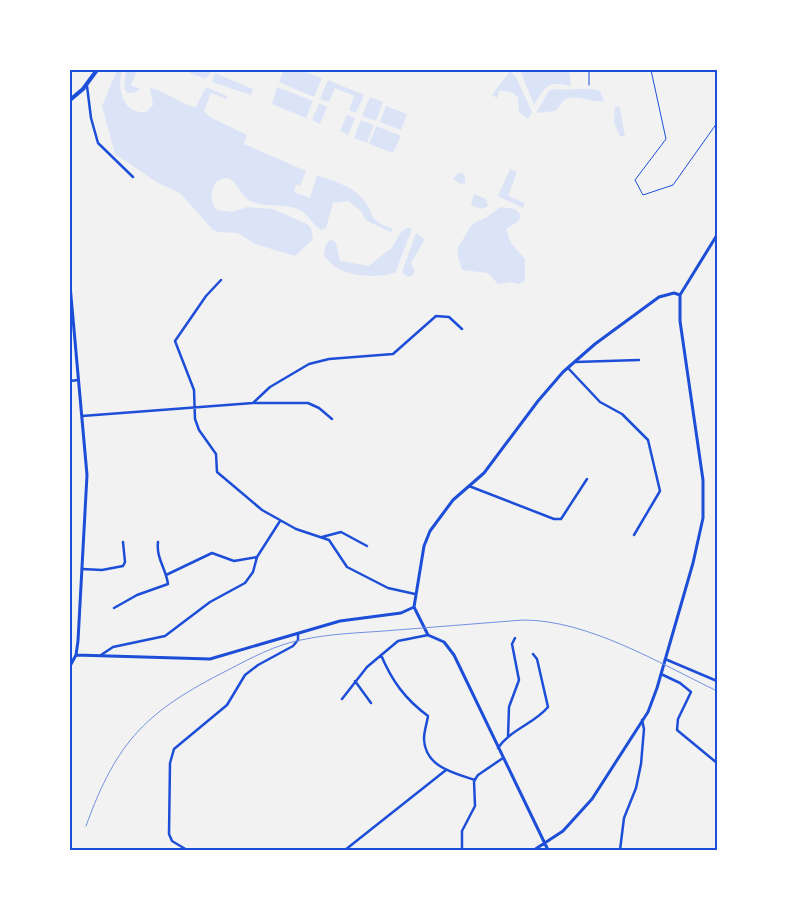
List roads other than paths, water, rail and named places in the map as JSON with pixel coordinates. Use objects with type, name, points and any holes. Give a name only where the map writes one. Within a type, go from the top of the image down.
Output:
[{"type":"main road","points":[[70,100],[97,70]]},
{"type":"street","points":[[86,84],[91,118],[98,143],[133,177]]},
{"type":"street","points":[[534,850],[563,831],[592,799],[648,712],[661,674],[699,537],[704,503],[703,480],[680,321],[680,295],[717,235]]},
{"type":"street","points":[[221,280],[206,296],[175,341],[194,390],[194,408],[199,430],[216,454],[217,472],[253,504],[280,521],[328,540],[347,567],[388,588],[416,594]]},
{"type":"street","points":[[70,285],[87,475],[76,655],[70,666]]},
{"type":"street","points":[[427,634],[414,607],[420,562],[430,531],[447,507],[484,473],[538,401],[568,368],[594,344],[659,298],[674,293],[680,295]]},
{"type":"street","points":[[253,403],[270,387],[309,364],[329,359],[393,354],[436,316],[449,317],[462,329]]},
{"type":"street","points":[[575,362],[639,360]]},
{"type":"street","points":[[568,368],[600,402],[622,414],[648,440],[660,491],[634,535]]},
{"type":"street","points":[[70,381],[78,380]]},
{"type":"street","points":[[82,416],[253,403],[308,403],[319,408],[332,419]]},
{"type":"street","points":[[468,486],[554,519],[561,519],[587,479]]},
{"type":"street","points":[[101,655],[113,647],[165,636],[178,624],[210,602],[245,583],[253,572],[258,557],[280,521]]},
{"type":"street","points":[[322,537],[341,532],[367,546]]},
{"type":"street","points":[[82,569],[102,570],[123,566],[126,562],[123,542]]},
{"type":"street","points":[[114,608],[137,595],[165,587],[168,584],[156,550],[158,542]]},
{"type":"street","points":[[166,575],[212,553],[234,561],[258,557]]},
{"type":"street","points":[[76,655],[172,660],[210,659],[340,621],[401,613],[414,607]]},
{"type":"street","points":[[187,850],[172,840],[169,834],[169,769],[174,749],[227,704],[245,675],[258,665],[294,646],[298,640],[298,634]]},
{"type":"street","points":[[342,699],[355,680],[398,641],[427,634],[437,638],[451,649],[548,850]]},
{"type":"street","points":[[508,737],[509,707],[519,680],[512,644],[515,638]]},
{"type":"street","points":[[498,748],[508,737],[532,722],[548,707],[537,659],[533,654]]},
{"type":"street","points":[[381,655],[394,683],[406,698],[428,716],[425,748],[433,761],[446,770],[475,780]]},
{"type":"street","points":[[665,659],[717,681]]},
{"type":"street","points":[[661,674],[680,683],[691,692],[678,719],[677,730],[717,762]]},
{"type":"street","points":[[355,680],[356,686],[371,703]]},
{"type":"street","points":[[620,850],[624,818],[636,788],[641,764],[644,729],[642,720]]},
{"type":"street","points":[[462,850],[462,831],[475,806],[475,780],[478,775],[494,762],[503,758]]},
{"type":"street","points":[[345,850],[446,770]]},
{"type":"lane","points":[[588,85],[589,70]]},
{"type":"lane","points":[[651,70],[666,138],[635,180],[643,195],[673,185],[717,123]]},
{"type":"railway","points":[[86,826],[110,771],[138,731],[176,700],[200,685],[245,661],[291,642],[342,634],[523,620],[548,622],[573,627],[623,645],[717,691]]}]
